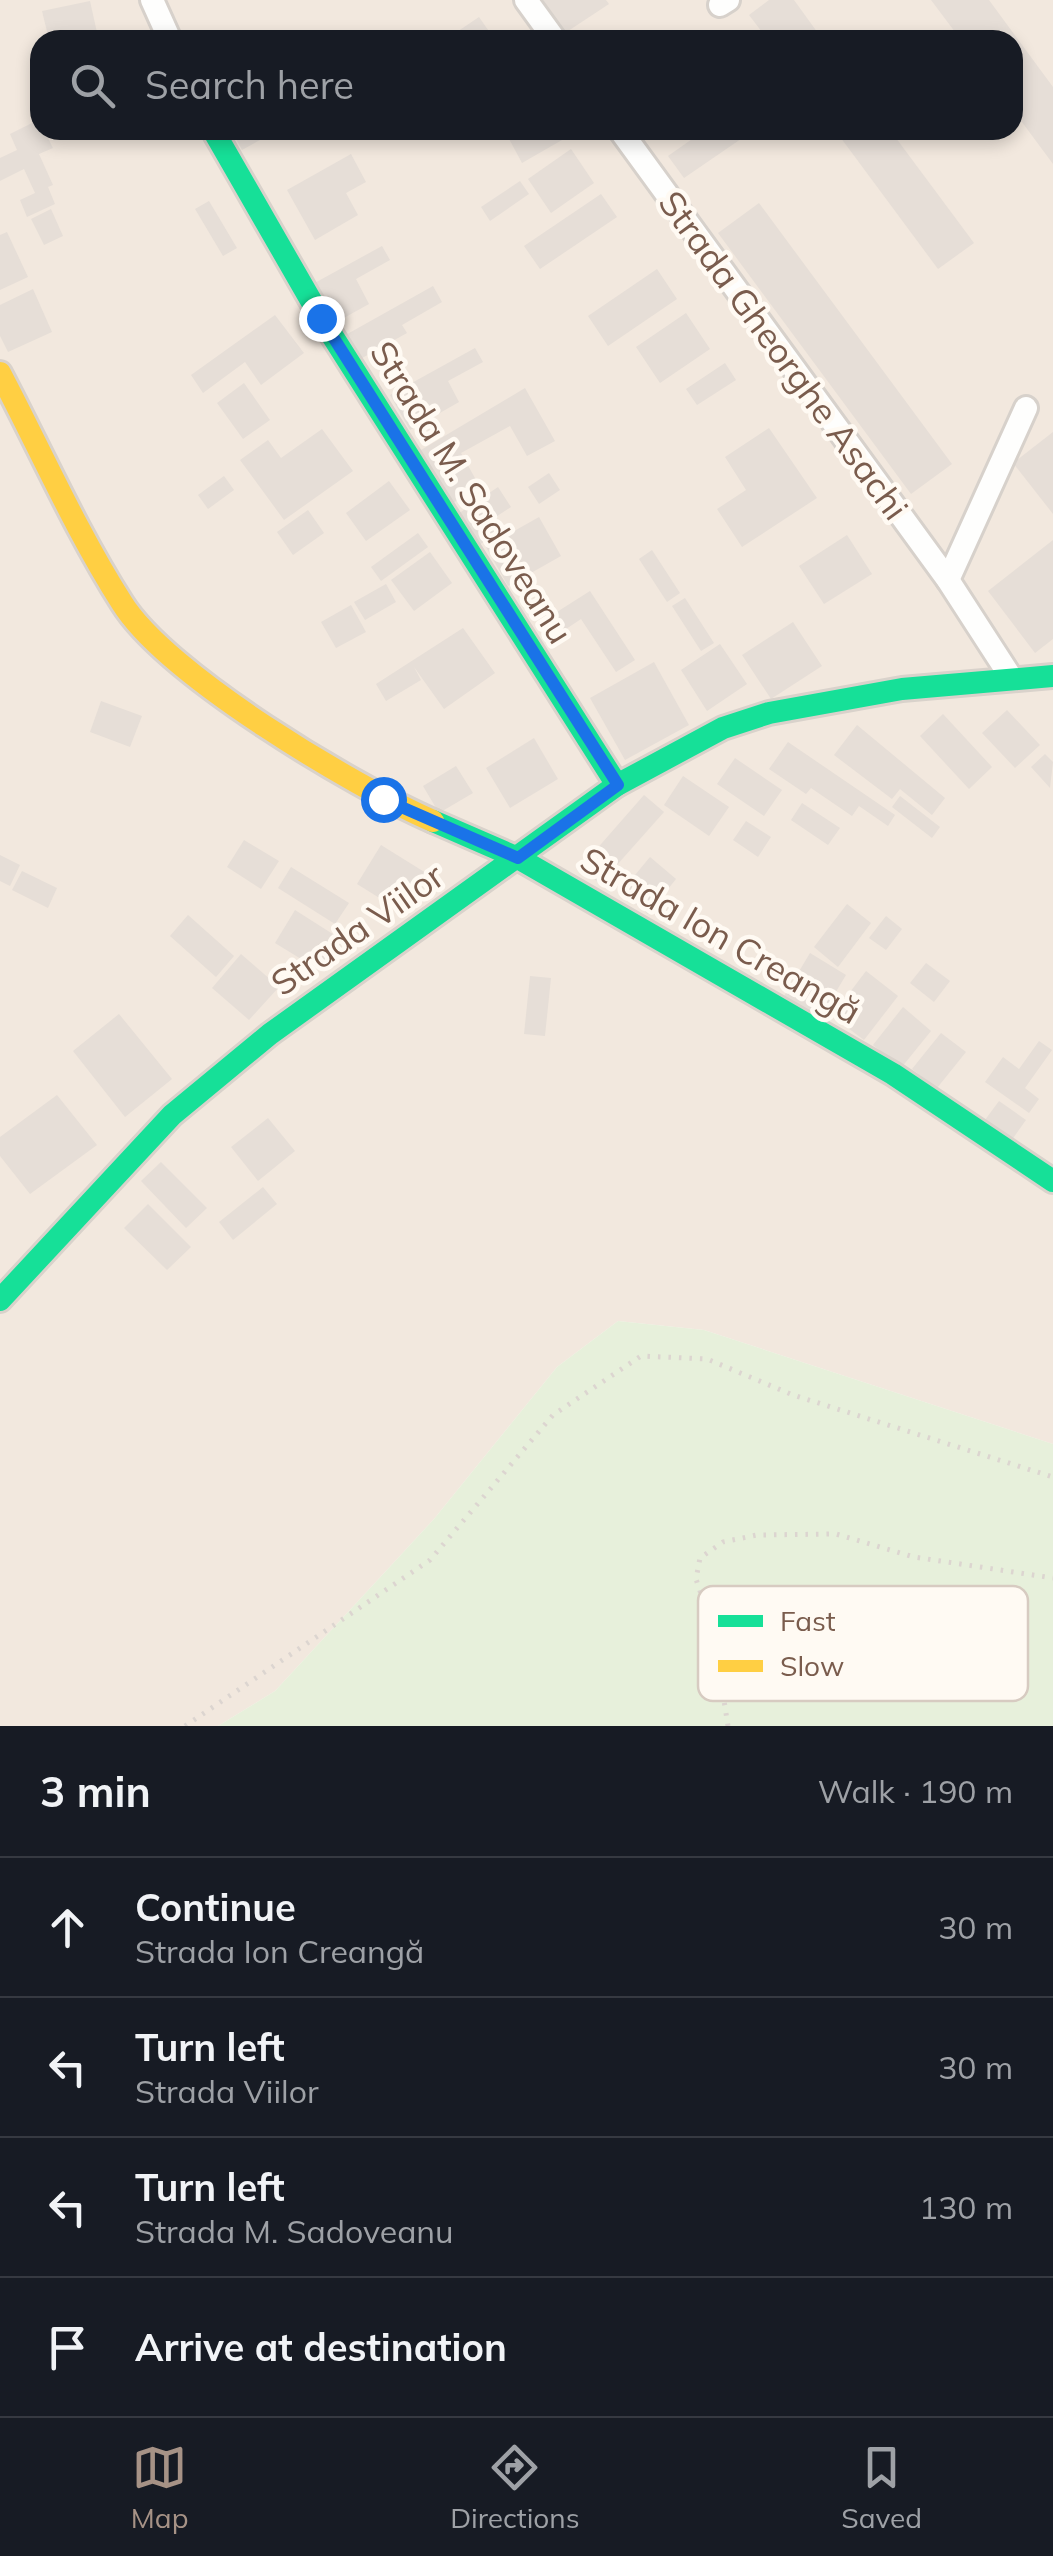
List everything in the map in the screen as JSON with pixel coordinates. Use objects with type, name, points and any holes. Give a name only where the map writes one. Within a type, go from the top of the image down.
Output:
[{"type":"street","points":[[152,0],[166,30]]},
{"type":"street","points":[[526,0],[548,30]]},
{"type":"street","name":"Strada M. Sadoveanu","points":[[219,140],[330,334],[618,785]]},
{"type":"street","name":"Strada Gheorghe Asachi","points":[[627,140],[948,580],[1012,680]]},
{"type":"street","name":"Strada Ion Creangă","points":[[0,373],[122,606],[183,669],[383,799],[518,858],[893,1074],[1053,1181]]},
{"type":"street","points":[[948,580],[1026,408]]},
{"type":"street","name":"Strada Viilor","points":[[0,1300],[96,1192],[172,1115],[270,1034],[618,785],[723,728],[769,713],[902,688],[1053,676]]},
{"type":"path","points":[[185,1726],[430,1560],[553,1414],[641,1356],[707,1358],[793,1395],[1053,1477]]},
{"type":"path","points":[[698,1586],[700,1558],[723,1542],[758,1535],[836,1534],[914,1558],[1053,1578]]},
{"type":"path","points":[[724,1701],[728,1726]]},
{"type":"shaded area","points":[[0,0],[1053,0],[1053,1444],[704,1330],[618,1321],[557,1367],[434,1519],[275,1691],[218,1726],[0,1726]]},
{"type":"green space","points":[[618,1321],[704,1330],[1053,1444],[1053,1726],[218,1726],[275,1691],[434,1519],[557,1367]]},
{"type":"building","points":[[543,0],[606,0],[609,4],[570,30],[563,30]]},
{"type":"building","points":[[769,0],[794,0],[816,30],[760,30],[749,15]]},
{"type":"building","points":[[931,0],[989,0],[1011,30],[954,30]]},
{"type":"building","points":[[90,1],[96,30],[47,30],[42,11]]},
{"type":"building","points":[[479,17],[488,30],[460,30]]},
{"type":"building","points":[[1023,46],[1053,87],[1053,164],[1023,124]]},
{"type":"building","points":[[30,124],[30,140],[49,140],[53,148],[39,154],[53,185],[48,187],[55,204],[27,217],[20,200],[35,193],[24,169],[0,181],[0,158],[17,150],[10,134]]},
{"type":"building","points":[[236,140],[260,140],[242,150]]},
{"type":"building","points":[[510,140],[562,140],[522,163]]},
{"type":"building","points":[[691,140],[739,140],[684,178],[668,156]]},
{"type":"building","points":[[842,140],[897,140],[974,243],[938,269]]},
{"type":"building","points":[[571,149],[594,183],[551,213],[528,179]]},
{"type":"building","points":[[351,154],[366,182],[346,193],[358,215],[315,240],[287,190]]},
{"type":"building","points":[[520,181],[529,194],[490,221],[481,207]]},
{"type":"building","points":[[601,194],[617,217],[540,269],[524,246]]},
{"type":"building","points":[[209,201],[237,248],[223,256],[195,209]]},
{"type":"building","points":[[759,203],[952,464],[911,494],[718,233]]},
{"type":"building","points":[[51,209],[63,236],[44,245],[31,219]]},
{"type":"building","points":[[7,232],[28,277],[0,290],[0,235]]},
{"type":"building","points":[[382,246],[390,260],[356,279],[369,304],[333,324],[311,285]]},
{"type":"building","points":[[657,269],[677,299],[608,346],[588,316]]},
{"type":"building","points":[[433,286],[442,302],[402,325],[407,333],[355,362],[342,337]]},
{"type":"building","points":[[33,289],[52,332],[8,352],[0,336],[0,305]]},
{"type":"building","points":[[686,313],[710,349],[660,383],[636,347]]},
{"type":"building","points":[[275,315],[304,353],[261,385],[245,362],[203,393],[191,375]]},
{"type":"building","points":[[475,348],[483,362],[448,381],[459,402],[410,430],[390,395]]},
{"type":"building","points":[[725,363],[736,380],[697,405],[686,389]]},
{"type":"building","points":[[244,383],[270,420],[243,439],[217,403]]},
{"type":"building","points":[[525,388],[555,441],[527,456],[510,426],[461,453],[480,487],[451,504],[421,450]]},
{"type":"building","points":[[769,428],[817,498],[742,547],[717,509],[746,490],[725,457]]},
{"type":"building","points":[[322,429],[353,471],[284,520],[240,460],[268,440],[281,458]]},
{"type":"building","points":[[1053,432],[1053,514],[1013,463]]},
{"type":"building","points":[[549,473],[560,490],[539,504],[528,487]]},
{"type":"building","points":[[224,476],[234,490],[208,509],[198,495]]},
{"type":"building","points":[[389,481],[410,510],[366,541],[346,513]]},
{"type":"building","points":[[498,487],[511,507],[488,522],[496,534],[479,545],[458,514]]},
{"type":"building","points":[[308,510],[324,533],[293,555],[277,532]]},
{"type":"building","points":[[539,517],[561,556],[508,586],[486,547]]},
{"type":"building","points":[[418,533],[428,547],[381,581],[371,567]]},
{"type":"building","points":[[847,535],[872,574],[824,604],[799,566]]},
{"type":"building","points":[[1053,540],[1053,639],[1035,653],[988,591]]},
{"type":"building","points":[[652,550],[680,593],[667,602],[639,559]]},
{"type":"building","points":[[430,552],[452,583],[414,611],[391,580]]},
{"type":"building","points":[[386,584],[396,602],[365,620],[354,602]]},
{"type":"building","points":[[590,591],[635,660],[616,672],[581,619],[560,633],[549,617]]},
{"type":"building","points":[[685,598],[714,643],[701,651],[672,606]]},
{"type":"building","points":[[351,605],[366,632],[336,648],[321,622]]},
{"type":"building","points":[[793,622],[822,666],[771,699],[742,655]]},
{"type":"building","points":[[463,628],[495,673],[444,709],[414,667],[421,680],[386,701],[376,684]]},
{"type":"building","points":[[720,644],[747,684],[707,711],[681,670]]},
{"type":"building","points":[[654,662],[689,725],[625,760],[590,698]]},
{"type":"building","points":[[101,701],[142,716],[130,747],[90,732]]},
{"type":"building","points":[[1007,710],[1040,745],[1015,768],[982,733]]},
{"type":"building","points":[[943,714],[992,767],[969,789],[920,736]]},
{"type":"building","points":[[857,725],[945,798],[932,815],[900,789],[892,799],[834,755]]},
{"type":"building","points":[[534,738],[558,779],[510,808],[486,768]]},
{"type":"building","points":[[788,742],[895,815],[888,826],[859,806],[852,816],[811,788],[806,794],[769,769]]},
{"type":"building","points":[[1045,754],[1053,762],[1050,788],[1031,767]]},
{"type":"building","points":[[735,758],[782,790],[764,816],[717,784]]},
{"type":"building","points":[[456,766],[473,793],[439,813],[423,786]]},
{"type":"building","points":[[683,776],[729,807],[709,836],[664,805]]},
{"type":"building","points":[[644,795],[664,812],[600,884],[581,867]]},
{"type":"building","points":[[900,796],[940,827],[932,838],[892,807]]},
{"type":"building","points":[[802,803],[840,828],[828,845],[791,820]]},
{"type":"building","points":[[746,821],[771,837],[758,857],[733,840]]},
{"type":"building","points":[[244,840],[279,861],[261,889],[227,867]]},
{"type":"building","points":[[381,845],[426,873],[402,912],[357,884]]},
{"type":"building","points":[[0,855],[20,865],[10,886],[0,881]]},
{"type":"building","points":[[650,857],[676,879],[648,914],[621,892]]},
{"type":"building","points":[[291,867],[349,903],[335,924],[278,888]]},
{"type":"building","points":[[22,871],[57,888],[48,908],[12,890]]},
{"type":"building","points":[[847,904],[871,923],[838,967],[814,947]]},
{"type":"building","points":[[295,910],[339,938],[319,970],[275,943]]},
{"type":"building","points":[[188,915],[234,956],[216,977],[170,936]]},
{"type":"building","points":[[886,916],[902,929],[886,950],[869,938]]},
{"type":"building","points":[[810,953],[846,975],[819,1020],[783,998]]},
{"type":"building","points":[[241,954],[279,987],[249,1020],[212,988]]},
{"type":"building","points":[[926,963],[950,981],[934,1002],[910,983]]},
{"type":"building","points":[[866,971],[898,996],[864,1040],[832,1016]]},
{"type":"building","points":[[530,976],[551,978],[545,1036],[524,1034]]},
{"type":"building","points":[[903,1007],[931,1031],[901,1068],[873,1045]]},
{"type":"building","points":[[119,1014],[172,1079],[125,1117],[73,1051]]},
{"type":"building","points":[[941,1033],[966,1052],[937,1088],[912,1069]]},
{"type":"building","points":[[1039,1041],[1052,1050],[1025,1088],[1039,1099],[1029,1113],[985,1082],[1003,1057],[1019,1069]]},
{"type":"building","points":[[57,1095],[97,1145],[30,1194],[0,1156],[0,1137]]},
{"type":"building","points":[[999,1101],[1026,1120],[1009,1144],[982,1124]]},
{"type":"building","points":[[268,1118],[295,1151],[258,1181],[231,1147]]},
{"type":"building","points":[[161,1162],[207,1208],[186,1228],[141,1181]]},
{"type":"building","points":[[263,1187],[277,1204],[233,1240],[219,1222]]},
{"type":"building","points":[[148,1204],[191,1247],[167,1270],[124,1228]]},
{"type":"traffic: fast","points":[[219,140],[321,318],[617,785]]},
{"type":"traffic: fast","points":[[0,1300],[172,1115],[270,1034],[617,785],[723,728],[769,713],[902,689],[1053,676]]},
{"type":"traffic: fast","points":[[433,821],[518,858],[893,1074],[1053,1181]]},
{"type":"traffic: slow","points":[[0,373],[89,547],[122,603],[145,632],[178,663],[264,726],[357,782],[433,821]]},
{"type":"route","points":[[321,318],[618,785],[518,858],[383,799]]}]
